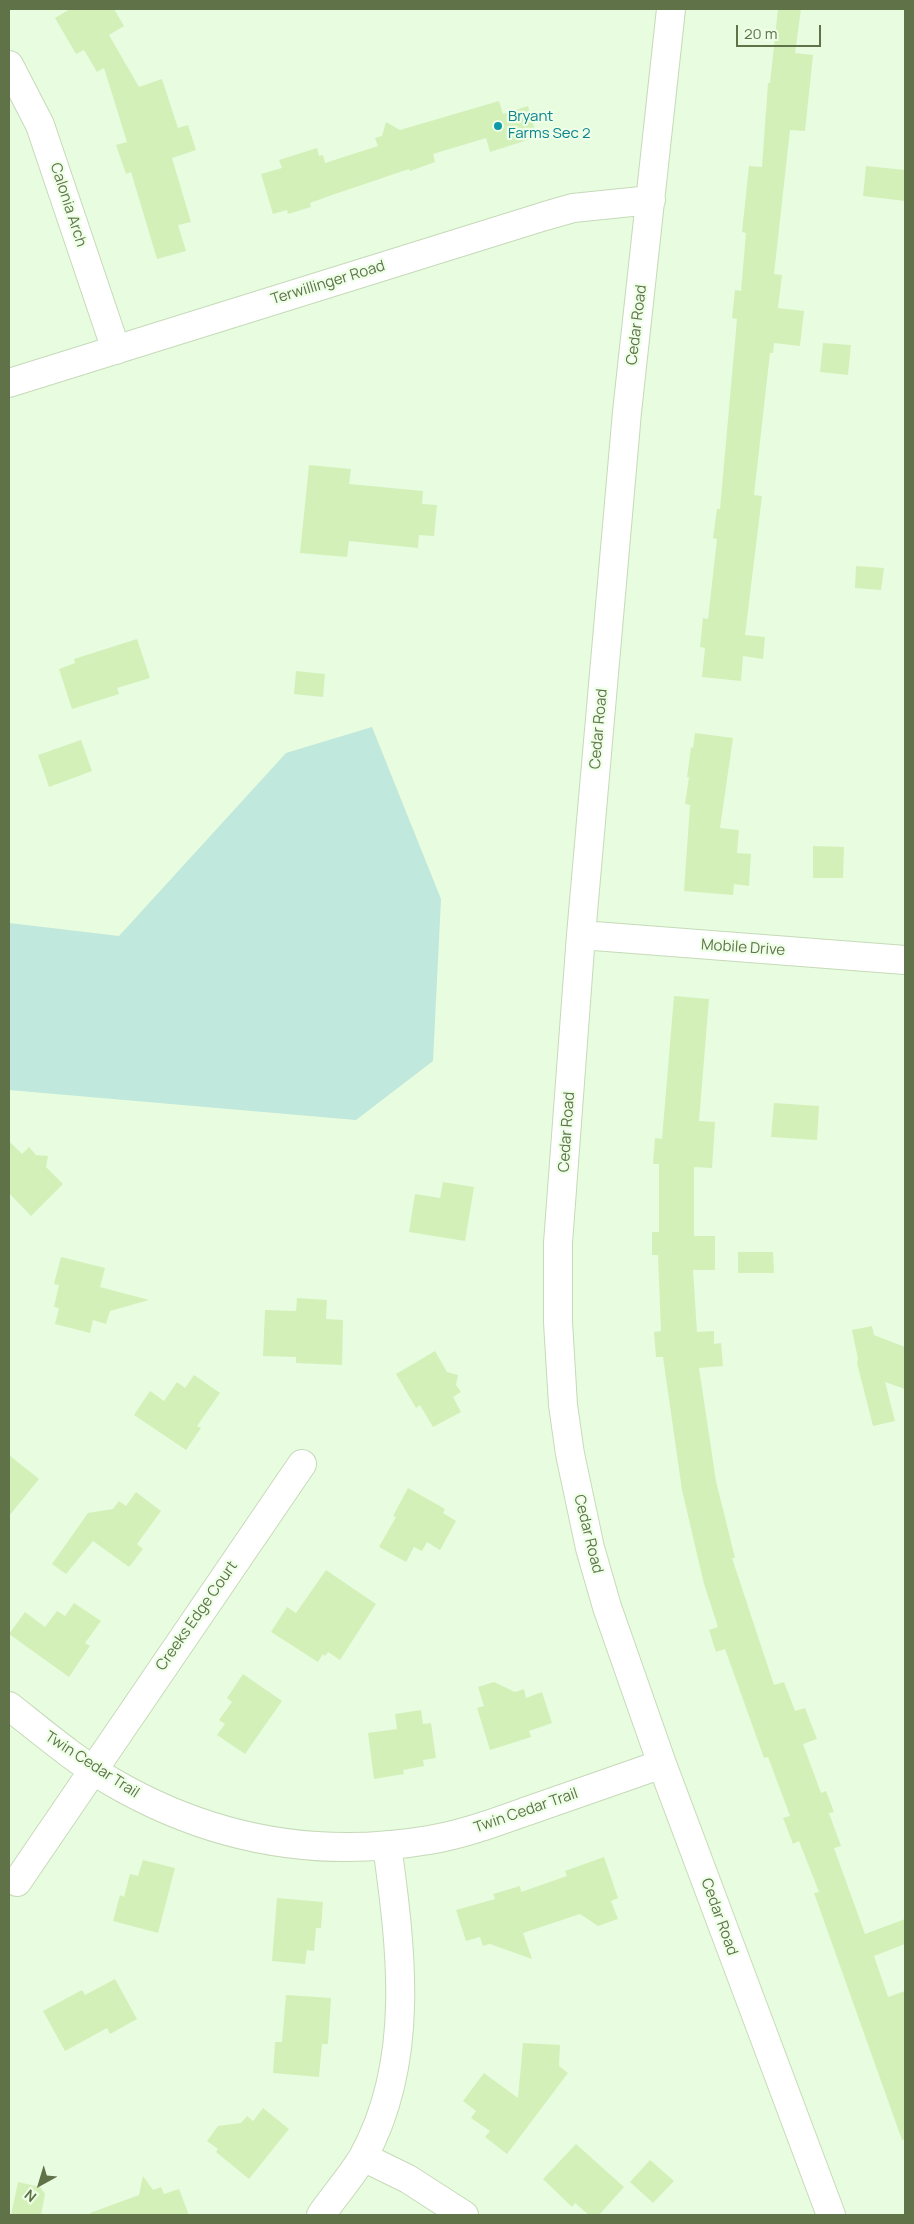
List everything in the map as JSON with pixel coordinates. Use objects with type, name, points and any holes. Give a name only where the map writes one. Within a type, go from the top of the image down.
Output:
[{"type":"street","name":"Cedar Road","points":[[671,9],[652,200],[627,412],[582,935],[558,1243],[558,1322],[563,1406],[570,1454],[590,1548],[608,1607],[662,1764],[831,2215]]},
{"type":"street","name":"Calonia Arch","points":[[9,65],[40,125],[116,350]]},
{"type":"street","name":"Terwillinger Road","points":[[9,383],[573,208],[652,200]]},
{"type":"street","name":"Mobile Drive","points":[[582,935],[905,960]]},
{"type":"street","name":"Creeks Edge Court","points":[[17,1882],[92,1768],[302,1464]]},
{"type":"street","name":"Twin Cedar Trail","points":[[9,1706],[112,1782],[164,1809],[205,1825],[267,1840],[316,1847],[386,1845],[430,1840],[477,1829],[662,1764]]},
{"type":"street","points":[[321,2215],[363,2157],[381,2115],[394,2067],[400,2032],[399,1960],[394,1896],[386,1845]]},
{"type":"street","points":[[363,2157],[408,2179],[464,2215]]},
{"type":"shaded area","points":[[372,727],[441,899],[433,1061],[356,1120],[9,1090],[9,923],[119,936],[286,753]]},
{"type":"building","points":[[70,9],[114,9],[124,26],[109,35],[139,87],[162,79],[178,128],[188,125],[196,150],[172,158],[191,222],[178,225],[186,251],[157,259],[131,172],[126,174],[116,145],[127,142],[104,68],[97,72],[84,50],[76,54],[55,18]]},
{"type":"building","points":[[778,9],[801,9],[795,53],[813,55],[805,131],[790,130],[774,274],[782,275],[778,308],[804,311],[800,346],[774,343],[773,353],[770,353],[754,495],[762,496],[745,635],[765,637],[763,659],[743,656],[741,681],[702,677],[705,648],[700,647],[703,618],[708,619],[717,539],[713,538],[717,509],[720,509],[737,319],[732,318],[735,290],[741,291],[746,233],[742,232],[749,166],[762,167],[768,83],[770,83]]},
{"type":"building","points":[[499,101],[503,114],[528,106],[537,137],[490,152],[486,138],[433,154],[435,162],[310,203],[311,207],[288,214],[287,210],[273,214],[261,174],[282,168],[279,160],[317,148],[319,156],[323,155],[325,163],[378,146],[375,138],[382,136],[386,122],[400,130]]},
{"type":"building","points":[[866,166],[905,170],[905,201],[863,196]]},
{"type":"building","points":[[823,343],[851,345],[848,375],[820,372]]},
{"type":"building","points":[[309,465],[351,469],[349,484],[423,491],[422,504],[437,505],[434,536],[419,535],[418,548],[349,541],[347,557],[300,553]]},
{"type":"building","points":[[856,566],[884,568],[881,590],[855,588]]},
{"type":"building","points":[[137,639],[150,678],[117,688],[119,694],[72,709],[59,669],[75,663],[74,659]]},
{"type":"building","points":[[296,671],[325,674],[323,697],[294,694]]},
{"type":"building","points":[[695,733],[733,738],[720,828],[739,830],[737,853],[751,854],[749,886],[734,884],[733,895],[684,891],[690,805],[685,804],[691,747],[693,748]]},
{"type":"building","points":[[81,740],[92,771],[49,787],[38,755]]},
{"type":"building","points":[[813,846],[844,847],[843,878],[813,878]]},
{"type":"building","points":[[674,996],[709,999],[699,1121],[715,1122],[712,1168],[694,1167],[694,1236],[715,1236],[715,1270],[693,1270],[697,1332],[714,1331],[714,1344],[721,1343],[723,1366],[699,1368],[716,1481],[735,1558],[732,1558],[774,1685],[784,1682],[795,1711],[805,1708],[817,1739],[803,1744],[821,1793],[826,1791],[834,1812],[829,1813],[841,1846],[834,1848],[865,1934],[905,1919],[905,1944],[874,1956],[888,1997],[905,1991],[905,2139],[902,2140],[814,1893],[819,1892],[799,1841],[793,1844],[783,1818],[790,1816],[768,1757],[764,1758],[725,1649],[716,1652],[709,1630],[718,1627],[704,1584],[682,1490],[663,1357],[656,1357],[654,1332],[661,1331],[658,1255],[652,1255],[652,1232],[659,1232],[659,1164],[653,1164],[655,1138],[662,1139]]},
{"type":"building","points":[[774,1103],[819,1106],[817,1140],[771,1137]]},
{"type":"building","points":[[9,1141],[22,1154],[29,1147],[36,1155],[48,1156],[46,1167],[63,1184],[31,1216],[9,1193]]},
{"type":"building","points":[[443,1182],[474,1187],[465,1241],[409,1232],[415,1194],[440,1198]]},
{"type":"building","points":[[738,1252],[773,1252],[774,1273],[738,1273]]},
{"type":"building","points":[[61,1257],[105,1268],[100,1287],[149,1300],[110,1311],[106,1324],[93,1320],[90,1333],[55,1324],[59,1308],[54,1307],[59,1285],[54,1284]]},
{"type":"building","points":[[297,1298],[327,1300],[326,1319],[343,1320],[342,1365],[296,1363],[296,1357],[263,1356],[265,1310],[296,1311]]},
{"type":"building","points":[[872,1326],[874,1335],[905,1347],[905,1389],[885,1382],[895,1421],[873,1426],[857,1363],[858,1359],[852,1330]]},
{"type":"building","points":[[435,1351],[447,1372],[458,1375],[456,1385],[461,1392],[453,1397],[461,1412],[433,1427],[420,1405],[416,1408],[396,1374]]},
{"type":"building","points":[[194,1375],[220,1393],[197,1426],[201,1428],[186,1450],[134,1415],[150,1391],[164,1401],[177,1382],[185,1388]]},
{"type":"building","points":[[9,1455],[39,1479],[9,1516]]},
{"type":"building","points":[[408,1488],[445,1509],[443,1513],[456,1521],[440,1550],[427,1542],[422,1551],[414,1547],[406,1562],[379,1547],[396,1517],[393,1516]]},
{"type":"building","points":[[136,1492],[161,1511],[137,1544],[143,1549],[129,1567],[93,1541],[66,1574],[52,1564],[88,1513],[113,1509],[119,1501],[126,1506]]},
{"type":"building","points":[[326,1570],[376,1604],[340,1660],[328,1652],[325,1656],[323,1654],[318,1662],[271,1632],[287,1607],[296,1613]]},
{"type":"building","points":[[74,1603],[101,1621],[85,1643],[90,1646],[69,1677],[9,1634],[25,1612],[45,1627],[57,1611],[65,1616]]},
{"type":"building","points":[[243,1674],[282,1701],[245,1754],[217,1735],[225,1724],[219,1720],[232,1702],[227,1698]]},
{"type":"building","points":[[494,1682],[515,1692],[524,1689],[526,1698],[542,1692],[552,1723],[529,1731],[531,1737],[490,1750],[477,1708],[484,1706],[478,1687]]},
{"type":"building","points":[[421,1710],[423,1724],[431,1723],[436,1758],[423,1760],[424,1766],[403,1770],[404,1774],[374,1779],[368,1733],[397,1729],[395,1714]]},
{"type":"building","points":[[604,1857],[618,1898],[611,1901],[618,1919],[598,1926],[580,1914],[523,1933],[532,1959],[490,1944],[483,1946],[480,1937],[466,1941],[456,1910],[495,1899],[493,1894],[520,1886],[521,1892],[567,1876],[565,1871]]},
{"type":"building","points":[[143,1860],[175,1868],[158,1933],[113,1921],[120,1895],[124,1897],[130,1874],[138,1876]]},
{"type":"building","points":[[277,1898],[323,1902],[321,1928],[316,1928],[314,1951],[307,1950],[305,1964],[272,1961]]},
{"type":"building","points":[[115,1979],[137,2019],[110,2034],[107,2028],[65,2051],[43,2011],[82,1990],[85,1995]]},
{"type":"building","points":[[286,1995],[331,1998],[328,2044],[322,2044],[319,2077],[273,2073],[275,2042],[282,2042]]},
{"type":"building","points":[[523,2043],[560,2045],[559,2066],[568,2073],[507,2154],[485,2137],[490,2131],[471,2118],[476,2111],[463,2101],[484,2073],[518,2098]]},
{"type":"building","points":[[263,2108],[289,2129],[249,2179],[216,2152],[218,2149],[207,2141],[218,2126],[241,2123],[247,2116],[253,2121]]},
{"type":"building","points":[[576,2144],[624,2187],[599,2215],[589,2215],[575,2203],[572,2207],[543,2179]]},
{"type":"building","points":[[650,2160],[674,2181],[653,2203],[630,2182]]},
{"type":"building","points":[[143,2176],[153,2190],[161,2187],[164,2194],[179,2189],[189,2215],[90,2215],[90,2213],[139,2195]]},
{"type":"building","points":[[18,2182],[40,2187],[45,2194],[41,2215],[11,2215]]},
{"type":"place","name":"Bryant Farms Sec 2","points":[[498,126]]}]
